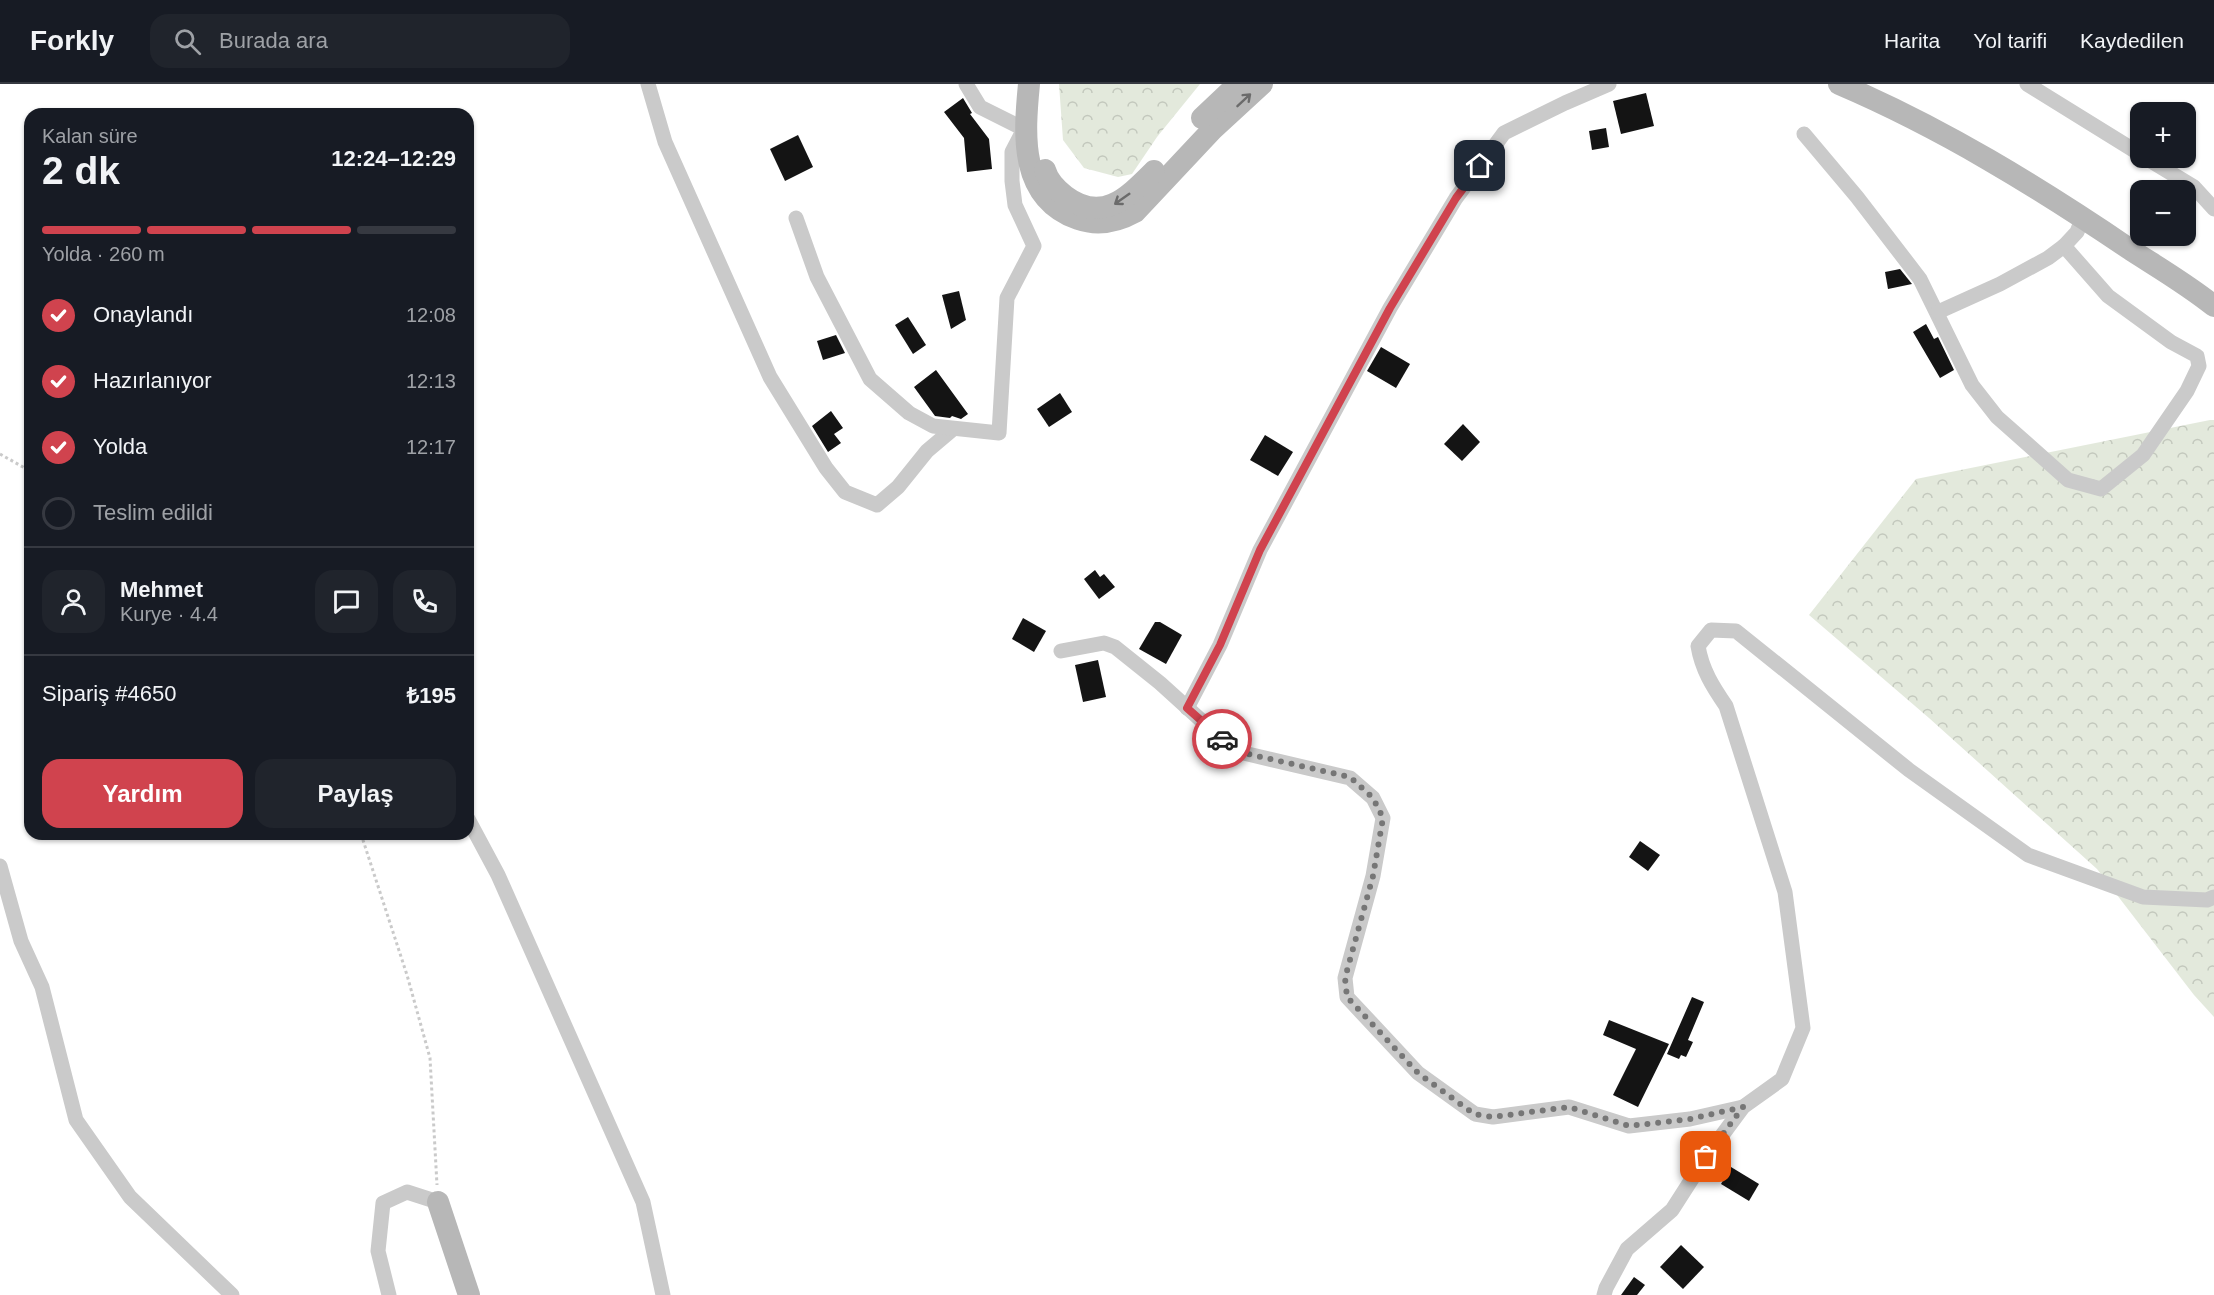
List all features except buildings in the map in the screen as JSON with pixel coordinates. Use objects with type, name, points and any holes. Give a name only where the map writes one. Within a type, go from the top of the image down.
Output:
[{"type":"main road","points":[[1029,84],[1024,129],[1031,171],[1043,195],[1053,206],[1066,214],[1082,220],[1112,222],[1135,212],[1212,130],[1262,84]]},
{"type":"main road","points":[[1042,84],[1039,104],[1039,136],[1045,174],[1055,188],[1069,198],[1086,207],[1102,209],[1115,204],[1135,190],[1196,124],[1238,84]]},
{"type":"main road","points":[[1839,84],[1940,133],[2019,177],[2084,217],[2214,306]]},
{"type":"main road","points":[[1869,84],[1896,95],[2060,186],[2214,288]]},
{"type":"main road","points":[[438,1202],[469,1295]]},
{"type":"street","points":[[648,84],[665,142],[771,377],[826,468],[846,492],[877,505],[898,488],[927,451],[953,429]]},
{"type":"street","points":[[796,218],[817,277],[870,379],[909,413],[933,426],[999,434],[1007,298],[1034,246],[1015,205],[1012,181],[1012,152],[1024,129],[980,107],[966,84]]},
{"type":"street","points":[[1187,708],[1220,645],[1260,550],[1390,308],[1456,198],[1504,133],[1609,84]]},
{"type":"street","points":[[2028,84],[2130,148]]},
{"type":"street","points":[[1804,134],[1857,197],[1920,279],[1972,385],[1997,417],[2068,480],[2101,489],[2143,455],[2187,391],[2199,366],[2197,356],[2171,342],[2108,296],[2064,246]]},
{"type":"street","points":[[2162,168],[2193,187],[2214,209]]},
{"type":"street","points":[[1938,312],[2000,284],[2064,246],[2077,232],[2084,217]]},
{"type":"street","points":[[1604,1295],[1605,1288],[1627,1249],[1672,1210],[1706,1157],[1743,1107],[1782,1079],[1803,1028],[1785,892],[1726,706],[1709,681],[1701,663],[1698,646],[1711,630],[1736,631],[1909,770],[2028,855],[2143,897],[2207,900],[2214,897]]},
{"type":"street","points":[[1061,651],[1104,643],[1115,647],[1235,751],[1350,777],[1373,798],[1383,818],[1373,876],[1345,978],[1347,997],[1418,1073],[1474,1114],[1493,1117],[1569,1107],[1629,1126],[1690,1119],[1743,1107]]},
{"type":"street","points":[[474,830],[498,875],[643,1202],[663,1295]]},
{"type":"street","points":[[0,866],[21,941],[42,987],[76,1120],[130,1197],[232,1295]]},
{"type":"street","points":[[388,1295],[378,1251],[383,1203],[407,1192],[438,1202]]},
{"type":"path","points":[[0,454],[24,468]]},
{"type":"path","points":[[363,840],[430,1058],[438,1202]]},
{"type":"green space","points":[[1059,84],[1200,84],[1157,137],[1132,174],[1118,177],[1084,168],[1063,140]]},
{"type":"green space","points":[[2214,420],[2214,1017],[2194,995],[2097,869],[1929,718],[1809,615],[1916,479]]},
{"type":"way so far","points":[[1222,739],[1235,751],[1350,777],[1373,798],[1383,818],[1373,876],[1345,978],[1347,997],[1418,1073],[1474,1114],[1493,1117],[1569,1107],[1629,1126],[1690,1119],[1743,1107],[1706,1157]]},
{"type":"route","points":[[1222,739],[1187,708],[1220,645],[1260,550],[1390,308],[1456,198],[1480,166]]}]
